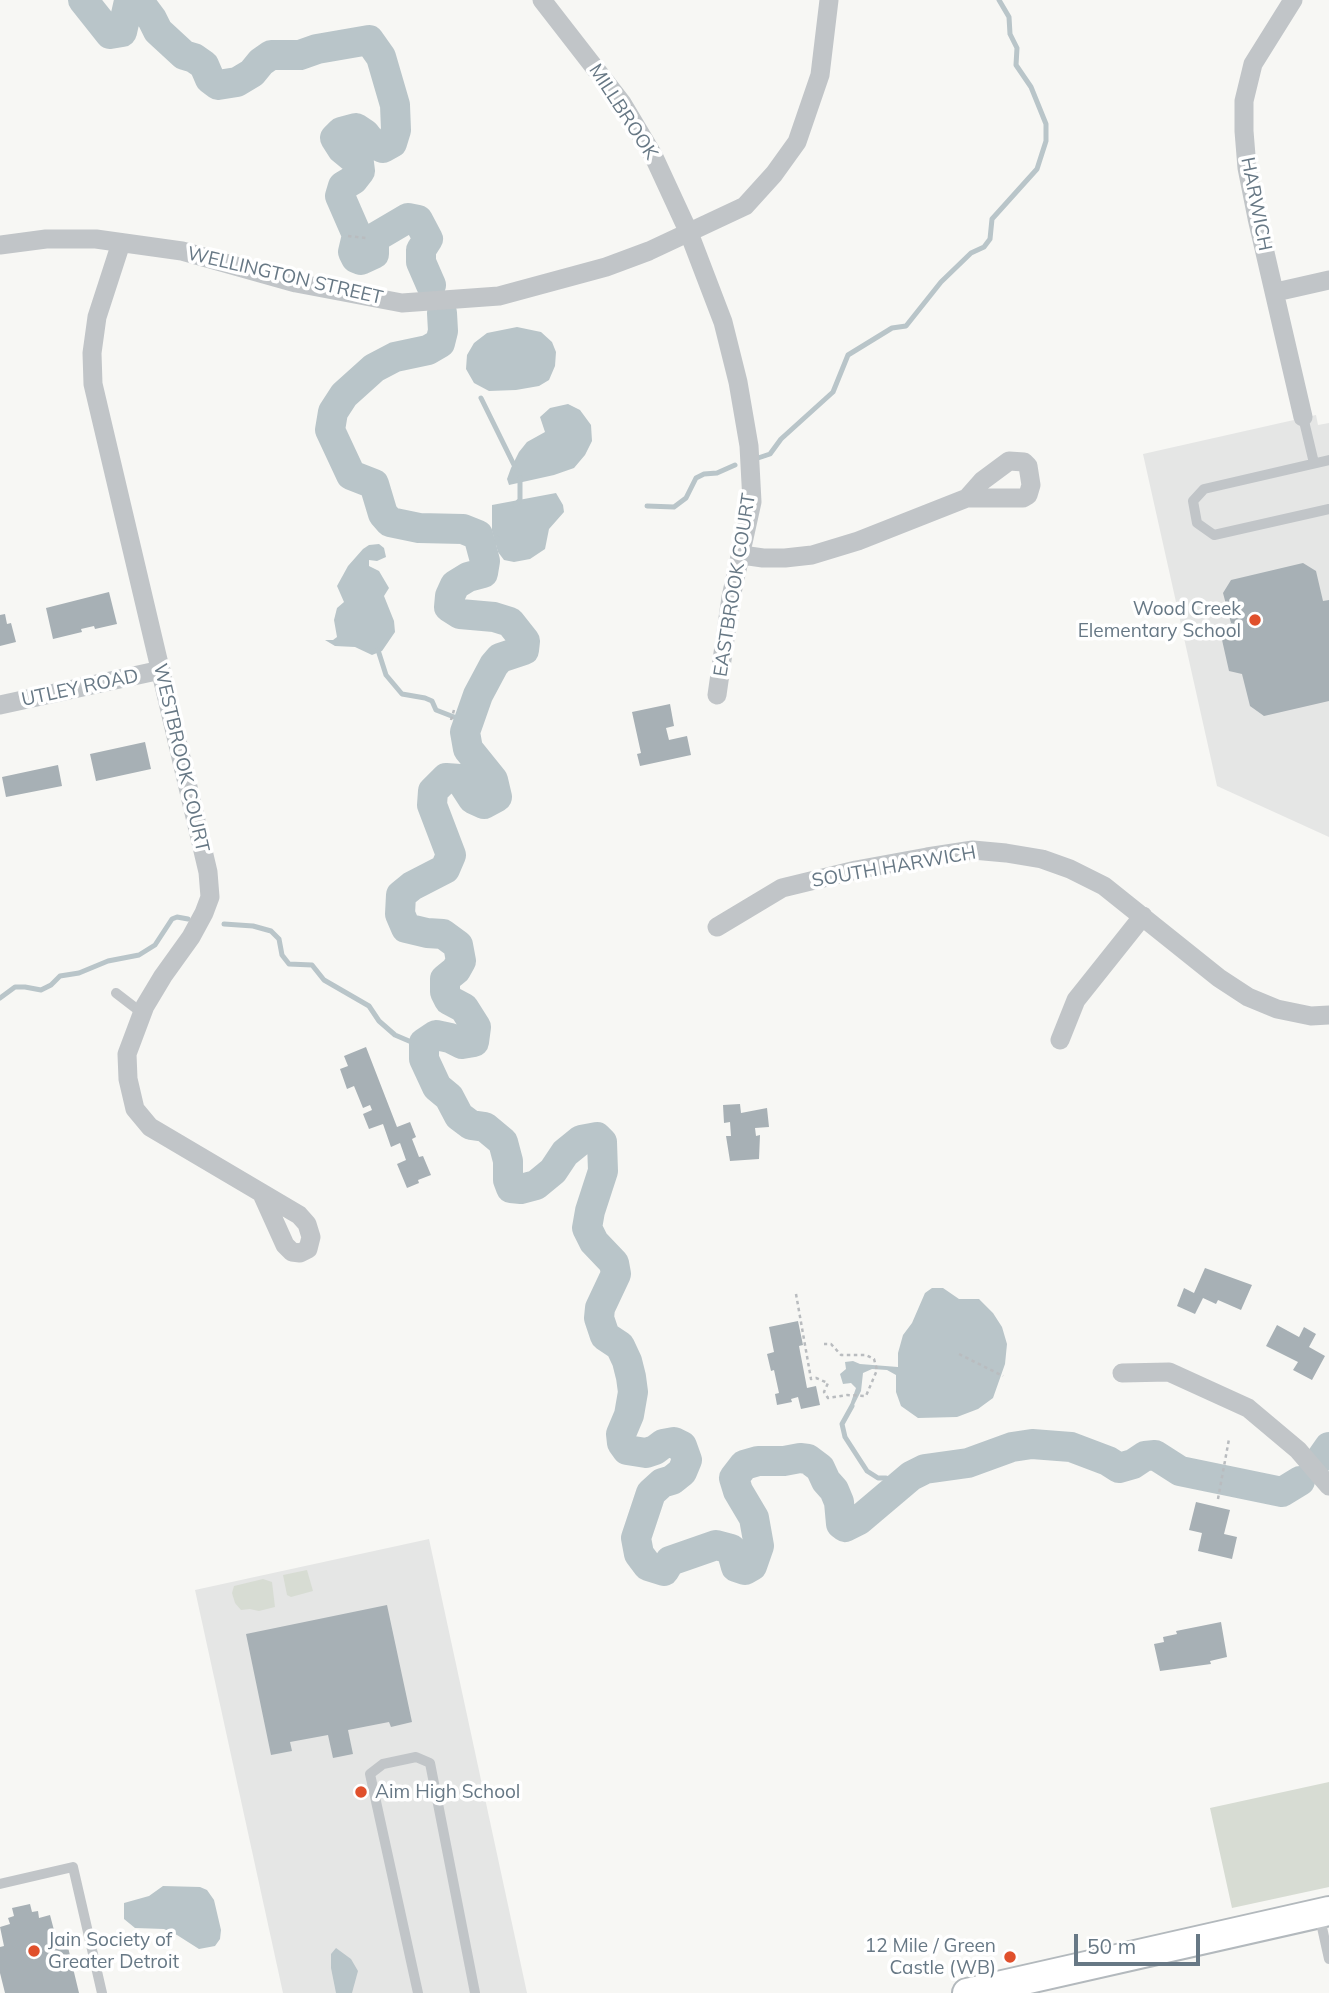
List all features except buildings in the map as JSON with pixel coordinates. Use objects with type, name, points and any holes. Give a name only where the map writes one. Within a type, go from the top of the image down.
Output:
[{"type":"main road","points":[[967,1993],[1001,1989],[1324,1912]]},
{"type":"street","name":"MILLBROOK","points":[[542,0],[622,103],[653,155],[689,233]]},
{"type":"street","name":"WELLINGTON STREET","points":[[0,245],[46,239],[96,239],[181,251],[296,283],[402,303],[499,296],[606,267],[689,233],[745,206],[774,174],[797,142],[820,75],[829,0]]},
{"type":"street","name":"HARWICH","points":[[1293,0],[1253,64],[1244,101],[1247,168],[1303,417]]},
{"type":"street","name":"EASTBROOK COURT","points":[[689,233],[723,322],[738,382],[748,440],[752,502],[731,597],[718,695]]},
{"type":"street","name":"WESTBROOK COURT","points":[[121,243],[97,317],[92,353],[93,384],[208,872],[210,897],[191,937],[163,976],[142,1013],[127,1054],[128,1079],[135,1109],[150,1127],[262,1194]]},
{"type":"street","points":[[1276,292],[1329,280]]},
{"type":"street","points":[[742,555],[774,558],[813,555],[869,537],[967,498]]},
{"type":"street","name":"UTLEY ROAD","points":[[0,705],[160,670]]},
{"type":"street","name":"SOUTH HARWICH","points":[[717,927],[782,888],[856,870],[973,850],[1006,853],[1042,859],[1104,886],[1219,978],[1248,997],[1277,1009],[1311,1016],[1329,1015]]},
{"type":"street","points":[[1060,1040],[1076,1000],[1143,916]]},
{"type":"street","points":[[1122,1373],[1169,1372],[1248,1408],[1298,1450],[1329,1486]]},
{"type":"lane","points":[[1303,417],[1314,463]]},
{"type":"lane","points":[[1329,460],[1205,489],[1193,500],[1197,523],[1214,535],[1329,509]]},
{"type":"lane","points":[[116,993],[142,1013]]},
{"type":"lane","points":[[418,1993],[370,1774],[383,1764],[416,1757],[430,1763],[475,1993]]},
{"type":"lane","points":[[0,1884],[73,1867],[102,1993]]},
{"type":"lane","points":[[1324,1912],[1329,1959]]},
{"type":"path","points":[[348,236],[366,238]]},
{"type":"path","points":[[451,720],[454,710]]},
{"type":"path","points":[[796,1294],[811,1379],[816,1378],[828,1383],[824,1392],[828,1398],[866,1396],[878,1365],[870,1356],[841,1355],[831,1344],[824,1344]]},
{"type":"path","points":[[959,1354],[1003,1376]]},
{"type":"path","points":[[1218,1499],[1229,1439]]},
{"type":"shaded area","points":[[517,327],[541,332],[552,342],[556,352],[555,366],[549,380],[539,386],[516,390],[489,391],[474,383],[466,369],[467,355],[474,343],[487,333]]},
{"type":"shaded area","points":[[568,404],[580,410],[591,425],[592,441],[585,455],[574,468],[509,485],[507,479],[519,452],[527,442],[545,432],[540,417],[550,408]]},
{"type":"shaded area","name":"Wood Creek Elementary School","points":[[1316,415],[1318,425],[1329,423],[1329,837],[1217,786],[1143,454]]},
{"type":"shaded area","points":[[556,493],[564,512],[549,529],[545,549],[530,559],[514,562],[504,560],[498,552],[492,531],[492,505]]},
{"type":"shaded area","points":[[379,544],[384,548],[386,557],[377,561],[369,560],[369,566],[379,571],[389,588],[384,596],[394,621],[395,632],[382,651],[372,655],[355,647],[335,646],[325,640],[337,637],[334,620],[337,608],[344,602],[337,586],[348,566],[363,549]]},
{"type":"shaded area","points":[[932,1288],[943,1288],[959,1299],[979,1299],[1002,1327],[1007,1344],[1005,1364],[993,1398],[978,1409],[957,1417],[918,1418],[901,1406],[896,1392],[896,1375],[887,1370],[872,1369],[863,1373],[861,1391],[854,1405],[850,1405],[856,1388],[851,1383],[843,1384],[840,1374],[846,1369],[845,1362],[898,1367],[898,1353],[903,1335],[912,1323],[925,1293]]},
{"type":"shaded area","name":"Aim High School","points":[[429,1539],[527,1993],[283,1993],[195,1590]]},
{"type":"shaded area","points":[[307,1570],[313,1591],[291,1597],[287,1595],[283,1575]]},
{"type":"shaded area","points":[[263,1579],[272,1582],[275,1607],[259,1611],[241,1610],[232,1593],[234,1586]]},
{"type":"shaded area","points":[[1329,1782],[1329,1887],[1232,1908],[1210,1808]]},
{"type":"shaded area","points":[[163,1886],[200,1887],[207,1890],[214,1900],[221,1930],[220,1939],[215,1946],[199,1949],[164,1929],[135,1928],[124,1919],[124,1903],[149,1896]]},
{"type":"shaded area","points":[[336,1948],[351,1959],[358,1971],[352,1993],[336,1993],[331,1954]]},
{"type":"waterway","points":[[83,0],[110,34],[122,32],[129,1],[132,0]]},
{"type":"waterway","points":[[138,0],[158,31],[184,55],[204,65],[210,79],[218,85],[237,82],[252,73],[271,55],[300,55],[317,49],[369,40],[381,57],[395,105],[396,130],[392,143],[383,148],[372,143],[356,128],[341,132],[335,138],[342,149],[359,163],[360,171],[353,180],[343,186],[340,196],[357,235],[353,252],[356,258],[361,260],[374,254],[374,238],[408,218],[418,220],[428,239],[421,250],[421,262],[431,285]]},
{"type":"waterway","points":[[758,458],[770,454],[781,439],[833,392],[848,355],[892,328],[906,326],[941,282],[971,253],[984,247],[990,239],[992,219],[1037,169],[1046,141],[1046,124],[1031,87],[1016,65],[1017,48],[1010,34],[1009,17],[999,0]]},
{"type":"waterway","points":[[442,313],[443,331],[440,343],[428,350],[395,357],[374,368],[344,395],[333,412],[330,430],[351,475],[374,484],[383,514],[390,522],[419,528],[463,529],[478,535],[485,561],[483,573],[468,577],[455,585],[449,607],[460,614],[494,617],[510,622],[525,641],[524,650],[500,658],[494,665],[478,695],[465,732],[468,749],[493,780],[497,797],[484,804],[473,799],[460,779],[446,778],[433,791],[432,805],[451,855],[445,869],[412,886],[401,895],[400,914],[406,928],[443,934],[458,945],[461,961],[456,970],[445,979],[445,992],[449,1000],[464,1008],[476,1027],[474,1042],[462,1044],[436,1035],[424,1043],[424,1059],[437,1087],[449,1097],[459,1116],[471,1125],[485,1127],[503,1142],[511,1188],[521,1189],[536,1185],[553,1171],[565,1153],[581,1140],[597,1137],[602,1142],[603,1171],[587,1228],[594,1242],[614,1263],[616,1274],[600,1308],[599,1318],[605,1336],[620,1346],[631,1377],[633,1392],[629,1415],[621,1434],[622,1443],[627,1450],[646,1453],[663,1444],[674,1442],[682,1446],[687,1460],[682,1472],[672,1480],[662,1483],[651,1493],[636,1538],[639,1554],[648,1566],[664,1571],[670,1561],[716,1545],[731,1549],[736,1567],[745,1570],[752,1566],[759,1546],[754,1518],[738,1491],[734,1478],[744,1465],[758,1461],[800,1458],[808,1459],[820,1468],[834,1490],[839,1502],[841,1524],[845,1527],[859,1520],[911,1476],[925,1469],[968,1463],[1012,1447],[1032,1444],[1071,1447],[1119,1468],[1133,1464],[1145,1456],[1155,1455],[1180,1471],[1282,1492],[1300,1481]]},
{"type":"waterway","points":[[481,398],[516,469]]},
{"type":"waterway","points":[[647,506],[674,507],[686,498],[696,478],[735,465]]},
{"type":"waterway","points":[[515,505],[520,500],[520,478]]},
{"type":"waterway","points":[[483,548],[497,538]]},
{"type":"waterway","points":[[378,650],[386,675],[402,694],[432,701],[436,710],[467,722]]},
{"type":"waterway","points":[[0,998],[15,987],[41,990],[60,976],[79,973],[108,961],[139,955],[155,945],[172,919],[188,919]]},
{"type":"waterway","points":[[224,924],[253,926],[271,931],[279,939],[282,955],[289,964],[312,965],[324,980],[369,1006],[379,1021],[395,1035],[423,1047]]},
{"type":"waterway","points":[[852,1406],[842,1424],[845,1437],[867,1471],[878,1478],[886,1478],[901,1485]]},
{"type":"waterway","points":[[1322,1457],[1329,1447]]},
{"type":"place","name":"Wood Creek Elementary School","points":[[1255,620]]},
{"type":"place","name":"Aim High School","points":[[361,1792]]},
{"type":"place","name":"Jain Society of Greater Detroit","points":[[34,1951]]},
{"type":"place","name":"12 Mile / Green Castle (WB)","points":[[1010,1957]]}]
